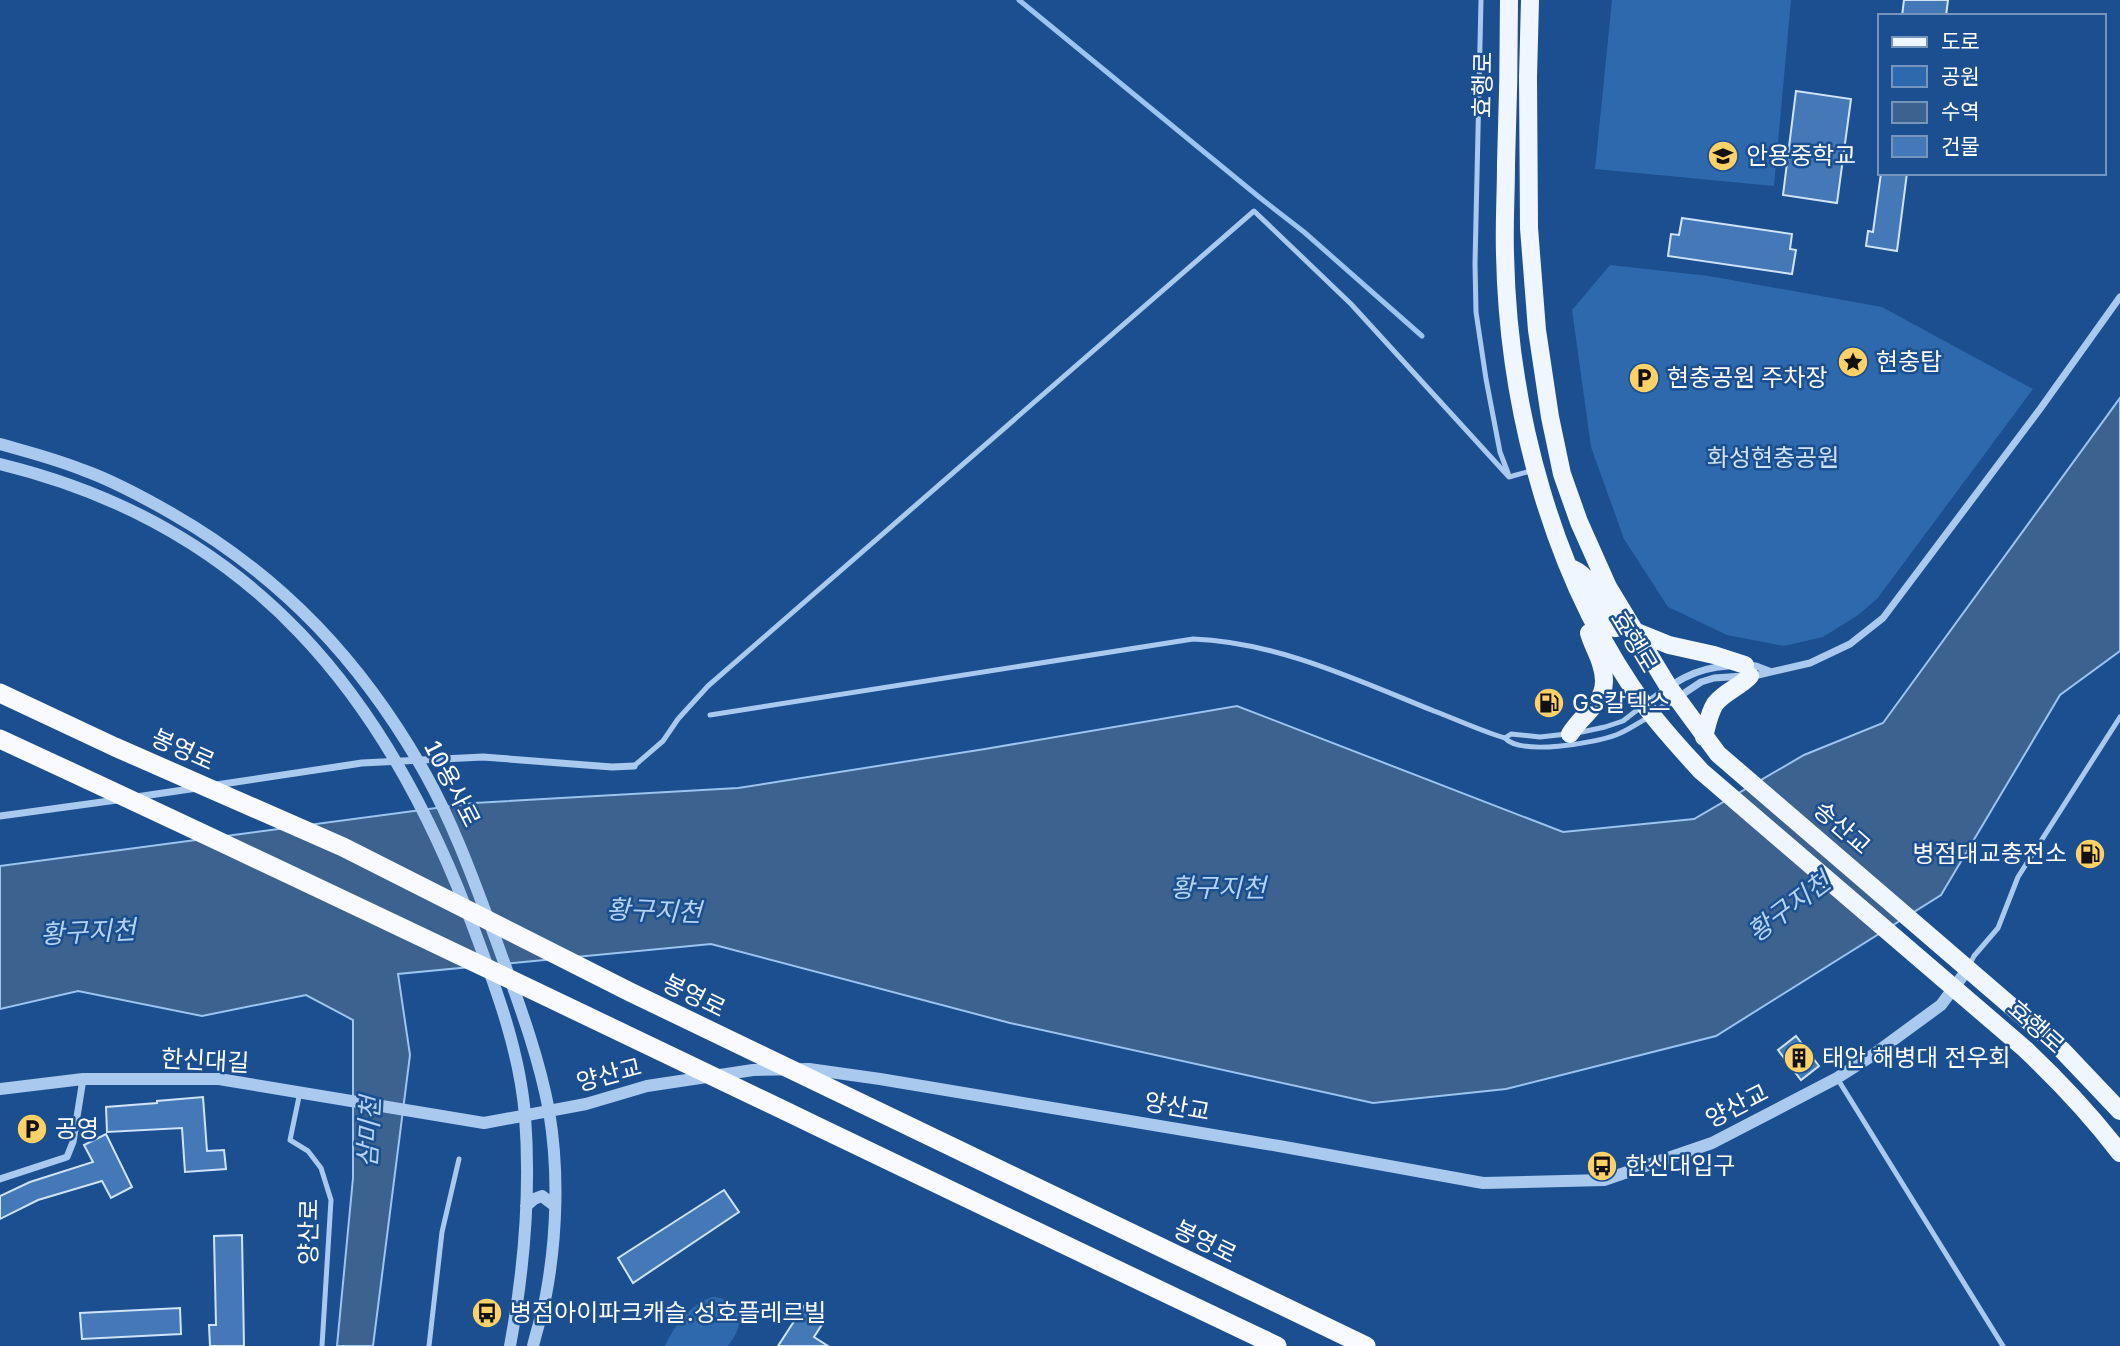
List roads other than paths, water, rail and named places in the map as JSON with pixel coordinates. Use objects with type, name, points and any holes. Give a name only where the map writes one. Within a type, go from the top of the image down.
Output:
[{"type":"highway","name":"봉영로","points":[[0,693],[115,747],[343,847],[630,992],[1366,1346]]},
{"type":"highway","points":[[0,738],[321,888],[1277,1346]]},
{"type":"main road","name":"효행로","points":[[1509,0],[1505,254],[1514,363],[1528,439],[1558,541],[1590,616],[1648,710],[1701,771],[2025,1049],[2077,1100],[2120,1153]]},
{"type":"main road","name":"효행로","points":[[1530,0],[1529,228],[1536,330],[1562,474],[1579,522],[1608,587],[1628,623],[1672,692],[1718,754]]},
{"type":"main road","points":[[1506,179],[1529,178]]},
{"type":"main road","points":[[1569,568],[1580,572],[1587,579],[1612,626],[1621,627],[1628,623],[1669,645],[1714,656],[1748,671],[1742,684],[1724,695],[1715,705],[1704,737]]},
{"type":"main road","points":[[1570,734],[1578,721],[1591,711],[1605,687],[1601,660],[1588,629],[1590,616]]},
{"type":"main road","name":"송산교","points":[[1718,754],[1933,939]]},
{"type":"main road","name":"효행로","points":[[1933,939],[2076,1064],[2120,1111]]},
{"type":"main road","points":[[2025,1049],[2022,1041],[2024,1036],[2031,1033],[2067,1064],[2076,1064]]},
{"type":"street","points":[[1648,710],[1672,692],[1687,675],[1715,666],[1770,672],[1791,669],[1850,644],[1883,618],[2040,409],[2120,297]]},
{"type":"street","name":"10용사로","points":[[0,444],[85,470],[143,497],[216,540],[304,611],[355,670],[402,734],[450,822],[473,877],[523,1014],[549,1111],[555,1206],[546,1295],[533,1346]]},
{"type":"street","name":"10용사로","points":[[0,464],[61,480],[104,496],[213,558],[289,620],[357,700],[389,748],[433,828],[457,881],[515,1057],[525,1115],[526,1238],[510,1346]]},
{"type":"street","points":[[1648,710],[1672,692],[1714,678],[1748,671]]},
{"type":"street","points":[[0,816],[362,763],[483,757],[612,767],[634,766]]},
{"type":"street","name":"양산교","points":[[325,1096],[484,1123],[586,1104],[647,1086],[753,1070],[809,1069],[1265,1143],[1483,1183],[1604,1181],[1712,1143],[1837,1078],[1941,1005],[1968,970]]},
{"type":"street","name":"한신대길","points":[[0,1089],[83,1080],[219,1079],[325,1096]]},
{"type":"street","points":[[0,1179],[67,1157],[73,1142],[83,1080]]},
{"type":"street","points":[[526,1206],[542,1196],[555,1206]]},
{"type":"lane","points":[[1481,0],[1476,312],[1500,452],[1509,477]]},
{"type":"lane","points":[[634,766],[663,741],[678,719],[708,686],[1254,211],[1351,304],[1509,477]]},
{"type":"lane","points":[[1509,477],[1537,470]]},
{"type":"lane","points":[[710,715],[1192,639],[1220,640],[1254,646],[1335,671],[1520,745],[1568,745],[1616,735],[1648,710]]},
{"type":"lane","points":[[1505,738],[1511,734],[1539,737],[1570,734],[1605,727],[1648,710]]},
{"type":"lane","points":[[1968,970],[1974,956],[1998,928],[2018,877],[2120,717]]},
{"type":"lane","points":[[1837,1078],[2003,1346]]},
{"type":"lane","name":"양산로","points":[[300,1092],[290,1140],[308,1151],[321,1168],[331,1200],[322,1346]]},
{"type":"lane","points":[[429,1346],[442,1232],[459,1159]]},
{"type":"water","name":"황구지천","points":[[2120,398],[2120,651],[2060,695],[1941,895],[1716,1036],[1506,1089],[1373,1103],[1010,1023],[711,944],[398,974],[410,1055],[373,1346],[337,1346],[353,1178],[353,1020],[306,995],[202,1016],[78,991],[0,1009],[0,866],[474,803],[738,788],[1237,706],[1563,832],[1694,819],[1804,755],[1883,723]]},
{"type":"waterway","points":[[1019,0],[1304,232],[1422,336]]},
{"type":"place","name":"안용중학교","points":[[1723,156]]},
{"type":"place","name":"현충탑","points":[[1853,362]]},
{"type":"place","name":"현충공원 주차장","points":[[1644,378]]},
{"type":"place","name":"GS칼텍스","points":[[1549,703]]},
{"type":"place","name":"병점대교충전소","points":[[2090,854]]},
{"type":"place","name":"태안 해병대 전우회","points":[[1799,1058]]},
{"type":"place","name":"공영","points":[[32,1129]]},
{"type":"place","name":"한신대입구","points":[[1602,1166]]},
{"type":"place","name":"병점아이파크캐슬.성호플레르빌","points":[[487,1313]]},
{"type":"park label","name":"화성현충공원","points":[[1773,458]]},
{"type":"water label","name":"삼미천","points":[[369,1132]]}]
